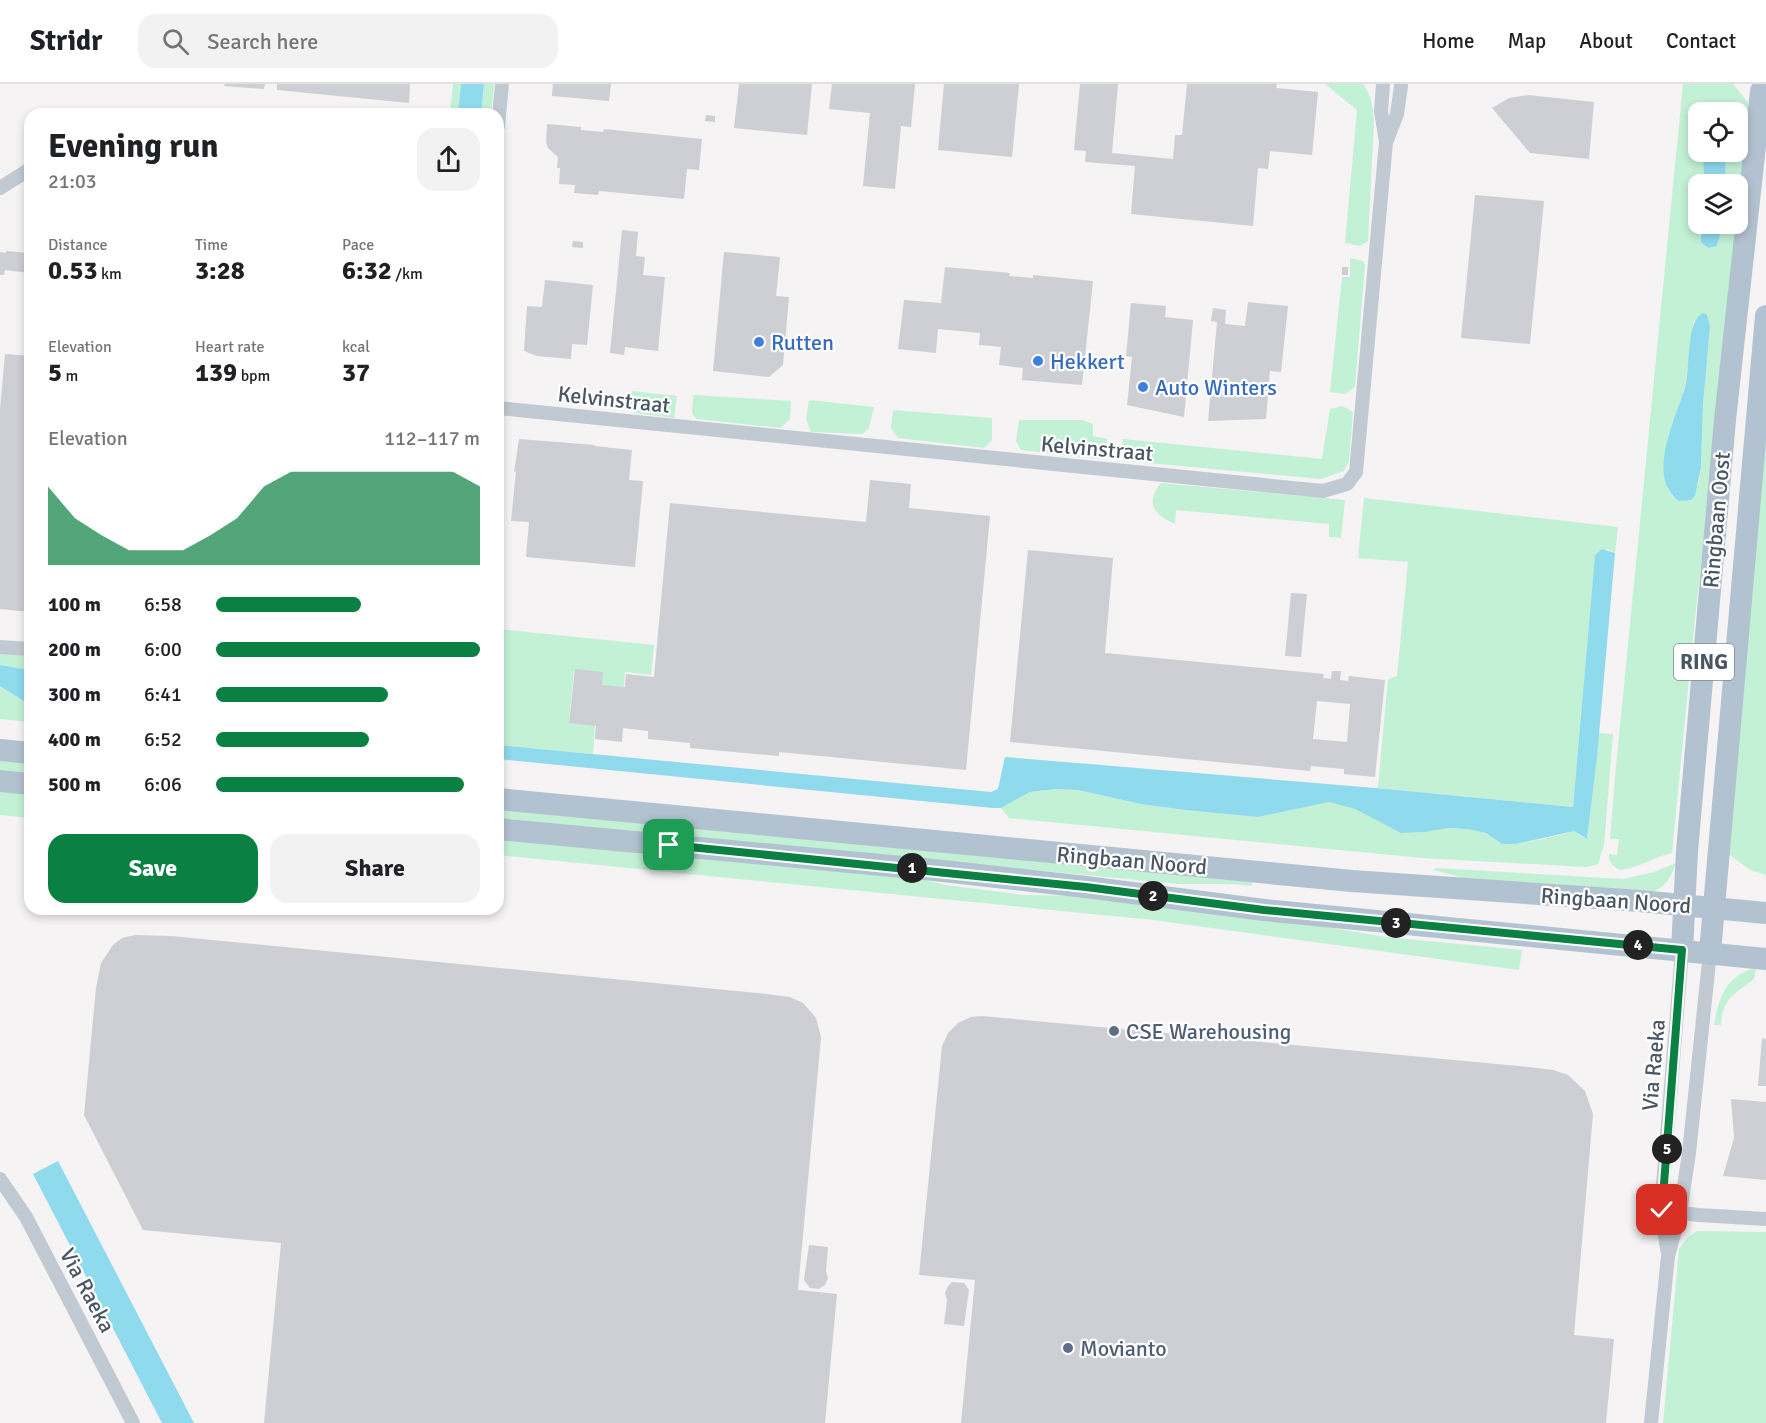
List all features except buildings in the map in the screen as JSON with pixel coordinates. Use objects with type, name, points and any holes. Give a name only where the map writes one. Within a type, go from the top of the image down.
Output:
[{"type":"main road","name":"Ringbaan Oost","points":[[1682,950],[1683,904],[1725,420],[1759,89]]},
{"type":"main road","name":"Ringbaan Oost","points":[[1710,952],[1766,316]]},
{"type":"main road","points":[[0,750],[24,752]]},
{"type":"main road","points":[[0,781],[24,783]]},
{"type":"main road","name":"Ringbaan Noord","points":[[504,800],[1352,881],[1683,904],[1766,913]]},
{"type":"main road","name":"Ringbaan Noord","points":[[504,830],[934,870],[1275,911],[1766,959]]},
{"type":"street","points":[[500,108],[502,84]]},
{"type":"street","points":[[1383,84],[1407,85]]},
{"type":"street","name":"Kelvinstraat","points":[[504,409],[1323,491],[1347,484],[1356,472],[1386,142],[1381,111],[1383,84]]},
{"type":"street","name":"Kelvinstraat","points":[[1386,142],[1407,85]]},
{"type":"street","points":[[0,188],[24,173]]},
{"type":"street","points":[[0,647],[24,649]]},
{"type":"street","name":"Via Raeka","points":[[1668,1256],[1662,1210],[1682,950]]},
{"type":"street","name":"Via Raeka","points":[[1651,1423],[1668,1256],[1680,1213],[1689,1153],[1710,952]]},
{"type":"street","name":"Via Raeka","points":[[0,1179],[26,1216],[133,1423]]},
{"type":"street","points":[[1662,1210],[1766,1219]]},
{"type":"green space","points":[[453,84],[461,84],[459,108],[451,108]]},
{"type":"green space","points":[[484,84],[494,84],[492,108],[482,108]]},
{"type":"green space","points":[[1325,84],[1363,84],[1372,102],[1374,123],[1368,241],[1360,246],[1345,243],[1357,110]]},
{"type":"green space","points":[[1683,84],[1733,84],[1747,102],[1688,102],[1688,162],[1703,162],[1704,174],[1688,174],[1688,234],[1700,234],[1708,248],[1717,246],[1720,234],[1739,234],[1695,618],[1672,853],[1620,870],[1609,860],[1609,854],[1617,855],[1619,839],[1610,839]],"holes":[[[1694,320],[1710,327],[1698,485],[1673,497],[1668,490],[1664,457],[1686,382]]]},
{"type":"green space","points":[[1748,104],[1752,115],[1748,150]]},
{"type":"green space","points":[[1726,162],[1747,162],[1745,174],[1725,174]]},
{"type":"green space","points":[[1350,258],[1363,261],[1365,265],[1355,387],[1345,394],[1330,392],[1342,277],[1350,277]]},
{"type":"green space","points":[[632,391],[677,396],[674,418],[635,413],[630,408]]},
{"type":"green space","points":[[693,395],[791,401],[790,419],[780,428],[697,419],[692,414]]},
{"type":"green space","points":[[809,400],[874,407],[869,428],[862,434],[811,432],[806,419]]},
{"type":"green space","points":[[1342,406],[1353,412],[1349,461],[1344,471],[1321,479],[1128,461],[1121,453],[1123,439],[1322,459],[1330,409]]},
{"type":"green space","points":[[893,410],[992,418],[992,440],[984,448],[898,438],[891,428]]},
{"type":"green space","points":[[1766,411],[1766,875],[1750,870],[1726,852]]},
{"type":"green space","points":[[1019,420],[1082,420],[1093,424],[1093,436],[1107,439],[1108,453],[1098,459],[1021,450],[1016,441]]},
{"type":"green space","points":[[1161,483],[1345,500],[1341,538],[1329,537],[1329,524],[1176,510],[1175,524],[1162,517],[1154,508],[1153,497]]},
{"type":"green space","points":[[1364,498],[1618,527],[1615,553],[1607,549],[1595,555],[1573,807],[1378,788],[1388,679],[1397,676],[1408,562],[1358,558]]},
{"type":"green space","points":[[504,630],[654,645],[651,675],[625,672],[624,689],[600,686],[601,673],[574,671],[569,722],[595,725],[593,754],[504,746]]},
{"type":"green space","points":[[0,651],[24,653],[24,669],[0,665]]},
{"type":"green space","points":[[0,686],[24,701],[24,721],[0,719]]},
{"type":"green space","points":[[1599,733],[1613,734],[1604,845],[1598,864],[1586,867],[1422,858],[1009,818],[1001,808],[1030,792],[1056,789],[1078,790],[1141,804],[1258,817],[1329,802],[1355,809],[1402,833],[1449,828],[1467,829],[1486,833],[1502,844],[1516,844],[1574,831],[1587,839]]},
{"type":"green space","points":[[0,758],[24,760],[24,772],[0,770]]},
{"type":"green space","points":[[0,789],[24,791],[24,817],[0,815]]},
{"type":"green space","points":[[504,808],[1252,879],[1252,886],[1179,884],[504,819]]},
{"type":"green space","points":[[504,838],[907,876],[946,885],[1023,895],[1086,896],[1315,925],[1386,937],[1522,950],[1519,970],[1153,920],[504,856]]},
{"type":"green space","points":[[1676,863],[1666,882],[1659,889],[1648,893],[1468,879],[1433,870],[1437,868],[1623,879],[1654,872]]},
{"type":"green space","points":[[1756,968],[1754,979],[1735,993],[1727,1003],[1721,1025],[1714,1025],[1718,1005],[1731,982],[1737,976]]},
{"type":"green space","points":[[1697,1231],[1766,1232],[1766,1423],[1663,1423],[1679,1249],[1687,1238]]},
{"type":"water","points":[[461,84],[484,84],[482,108],[459,108]]},
{"type":"water","points":[[1703,162],[1726,162],[1725,174],[1704,174]]},
{"type":"water","points":[[1701,234],[1720,234],[1717,246],[1708,248],[1701,242]]},
{"type":"water","points":[[1703,313],[1707,315],[1710,327],[1703,405],[1701,468],[1695,495],[1691,500],[1679,501],[1669,490],[1664,477],[1666,445],[1686,383],[1691,334],[1698,318]]},
{"type":"water","points":[[1602,549],[1615,553],[1597,757],[1587,839],[1574,831],[1516,844],[1502,844],[1486,833],[1467,829],[1449,828],[1401,833],[1355,809],[1329,802],[1258,817],[1141,804],[1078,790],[1056,789],[1030,792],[1001,808],[993,808],[504,760],[504,746],[991,792],[998,789],[1005,757],[1573,807],[1595,555]]},
{"type":"water","points":[[0,665],[24,669],[24,701],[0,686]]},
{"type":"water","points":[[58,1161],[194,1423],[162,1423],[33,1174]]},
{"type":"place","name":"Rutten","points":[[759,342]]},
{"type":"place","name":"Hekkert","points":[[1038,361]]},
{"type":"place","name":"Auto Winters","points":[[1143,387]]},
{"type":"place","name":"CSE Warehousing","points":[[1114,1031]]},
{"type":"place","name":"Movianto","points":[[1068,1348]]},
{"type":"route","points":[[669,845],[934,870],[1330,917],[1682,950],[1662,1210]]}]
